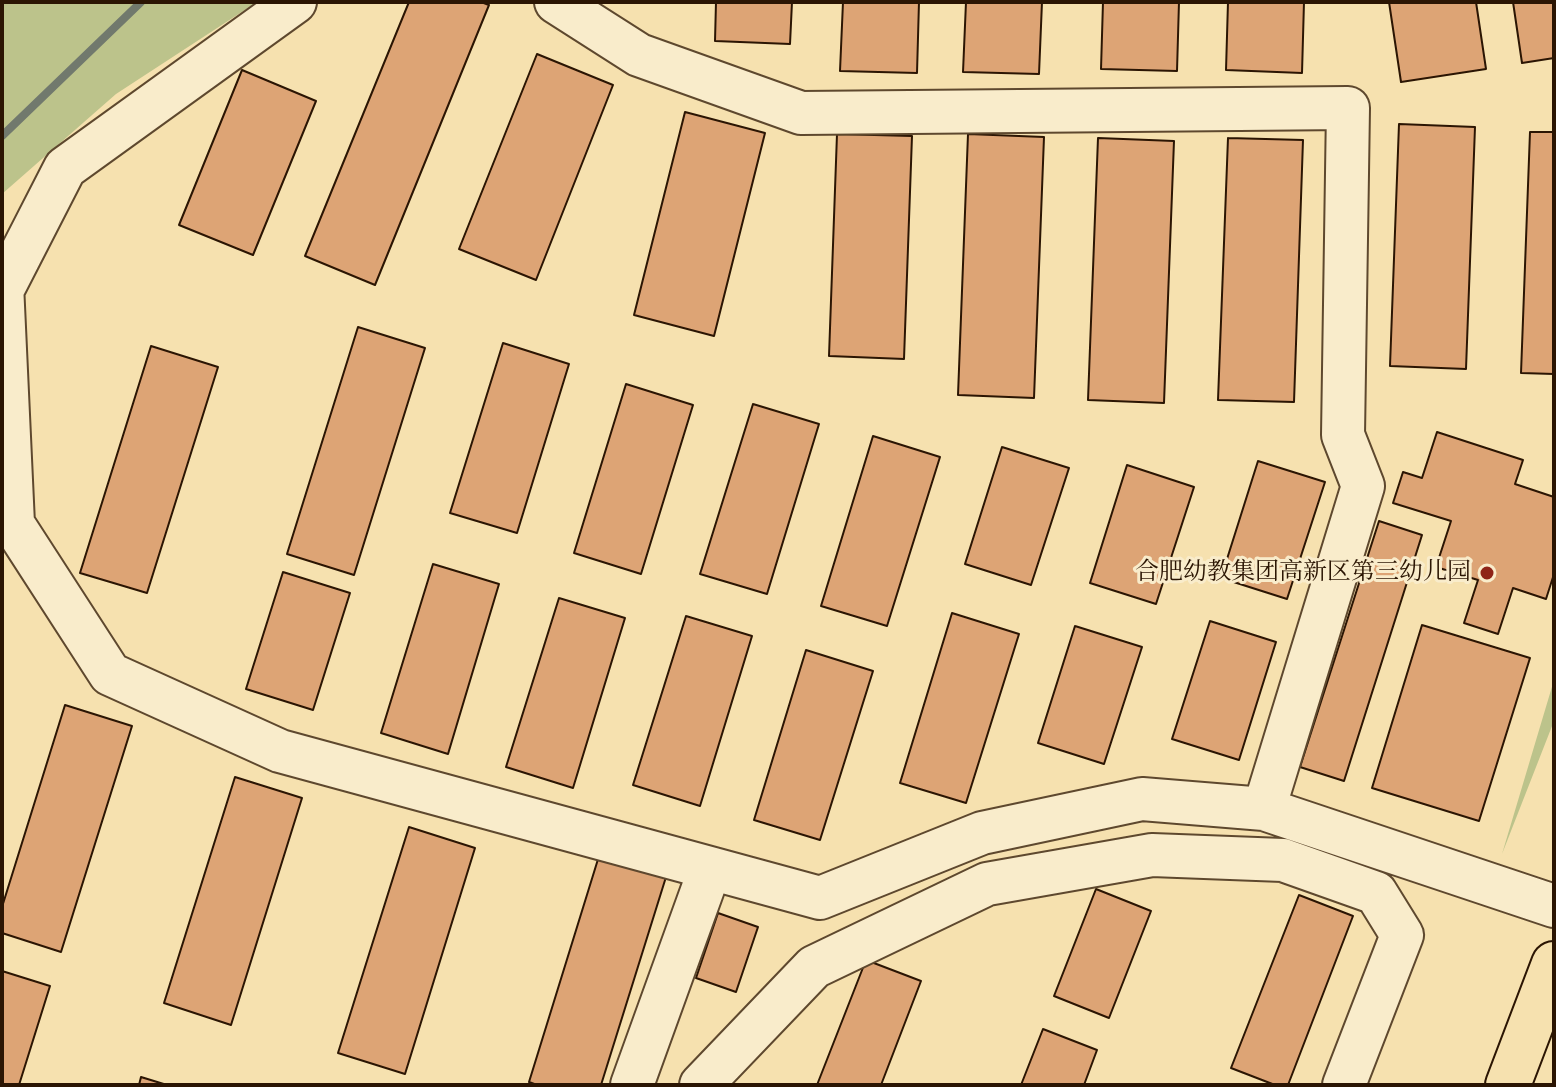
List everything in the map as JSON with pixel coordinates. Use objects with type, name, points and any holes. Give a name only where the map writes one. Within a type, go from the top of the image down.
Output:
[{"type":"main road","points":[[1508,1085],[1554,964]]},
{"type":"street","points":[[295,2],[65,168],[3,286],[13,524],[110,674],[280,751],[820,898],[982,833],[1142,799],[1264,809],[1554,906]]},
{"type":"street","points":[[556,2],[639,55],[801,113],[1348,108],[1343,435],[1363,486],[1264,809]]},
{"type":"street","points":[[701,1085],[814,967],[987,884],[1152,855],[1283,860],[1376,893],[1402,935],[1344,1085]]},
{"type":"street","points":[[632,1085],[710,869]]},
{"type":"green space","points":[[2,2],[257,2],[116,94],[2,194]]},
{"type":"green space","points":[[1554,680],[1554,721],[1502,854]]},
{"type":"building","points":[[409,2],[481,2],[489,5],[375,285],[305,256]]},
{"type":"building","points":[[716,2],[792,2],[790,44],[715,41]]},
{"type":"building","points":[[843,2],[919,2],[917,73],[840,71]]},
{"type":"building","points":[[966,2],[1042,2],[1039,74],[963,72]]},
{"type":"building","points":[[1103,2],[1179,2],[1177,71],[1101,69]]},
{"type":"building","points":[[1228,2],[1304,2],[1302,73],[1226,70]]},
{"type":"building","points":[[1389,2],[1476,2],[1486,69],[1401,82]]},
{"type":"building","points":[[1513,2],[1554,2],[1554,58],[1522,63]]},
{"type":"building","points":[[537,54],[613,85],[536,280],[459,249]]},
{"type":"building","points":[[242,70],[316,101],[253,255],[179,225]]},
{"type":"building","points":[[685,112],[765,133],[714,336],[634,315]]},
{"type":"building","points":[[1399,124],[1475,127],[1466,369],[1390,366]]},
{"type":"building","points":[[1530,132],[1554,132],[1554,374],[1521,373]]},
{"type":"building","points":[[837,134],[912,136],[904,359],[829,356]]},
{"type":"building","points":[[968,134],[1044,137],[1034,398],[958,395]]},
{"type":"building","points":[[1098,138],[1174,141],[1164,403],[1088,400]]},
{"type":"building","points":[[1228,138],[1303,140],[1294,402],[1218,400]]},
{"type":"building","points":[[358,327],[425,348],[354,575],[287,554]]},
{"type":"building","points":[[503,343],[569,364],[517,533],[450,513]]},
{"type":"building","points":[[151,346],[218,367],[147,593],[80,573]]},
{"type":"building","points":[[626,384],[693,405],[641,574],[574,553]]},
{"type":"building","points":[[753,404],[819,424],[767,594],[700,574]]},
{"type":"building","points":[[1437,432],[1523,460],[1515,484],[1554,497],[1554,574],[1546,599],[1513,588],[1498,634],[1464,623],[1478,580],[1436,567],[1451,521],[1393,503],[1403,472],[1422,478]]},
{"type":"building","points":[[873,436],[940,457],[887,626],[821,606]]},
{"type":"building","points":[[1002,447],[1069,468],[1031,585],[965,564]]},
{"type":"building","points":[[1258,461],[1325,482],[1287,599],[1221,578]]},
{"type":"building","points":[[1127,465],[1194,487],[1156,604],[1090,583]]},
{"type":"building","points":[[1379,521],[1422,535],[1344,781],[1300,767]]},
{"type":"building","points":[[433,564],[499,584],[448,754],[381,733]]},
{"type":"building","points":[[283,572],[350,593],[313,710],[246,689]]},
{"type":"building","points":[[559,598],[625,618],[573,788],[506,767]]},
{"type":"building","points":[[952,613],[1019,634],[966,803],[900,783]]},
{"type":"building","points":[[686,616],[752,636],[700,806],[633,785]]},
{"type":"building","points":[[1210,621],[1276,642],[1239,760],[1172,739]]},
{"type":"building","points":[[1422,625],[1530,658],[1479,821],[1372,788]]},
{"type":"building","points":[[1075,626],[1142,647],[1104,764],[1038,743]]},
{"type":"building","points":[[806,650],[873,671],[820,840],[754,820]]},
{"type":"building","points":[[65,705],[132,726],[61,952],[2,933],[2,907]]},
{"type":"building","points":[[235,777],[302,798],[231,1025],[164,1003]]},
{"type":"building","points":[[409,827],[475,848],[405,1074],[338,1053]]},
{"type":"building","points":[[599,856],[666,877],[601,1085],[537,1085],[529,1082]]},
{"type":"building","points":[[1096,889],[1151,911],[1109,1018],[1054,996]]},
{"type":"building","points":[[1299,895],[1353,916],[1288,1085],[1275,1085],[1231,1068]]},
{"type":"building","points":[[718,913],[758,927],[736,992],[696,978]]},
{"type":"building","points":[[866,960],[921,981],[881,1085],[817,1085]]},
{"type":"building","points":[[2,971],[50,986],[19,1085],[2,1085]]},
{"type":"building","points":[[1043,1029],[1097,1050],[1084,1085],[1021,1085]]},
{"type":"building","points":[[141,1077],[167,1085],[139,1085]]},
{"type":"waterway","points":[[2,136],[141,2]]},
{"type":"place","name":"合肥幼教集团高新区第三幼儿园","points":[[1487,573]]}]
